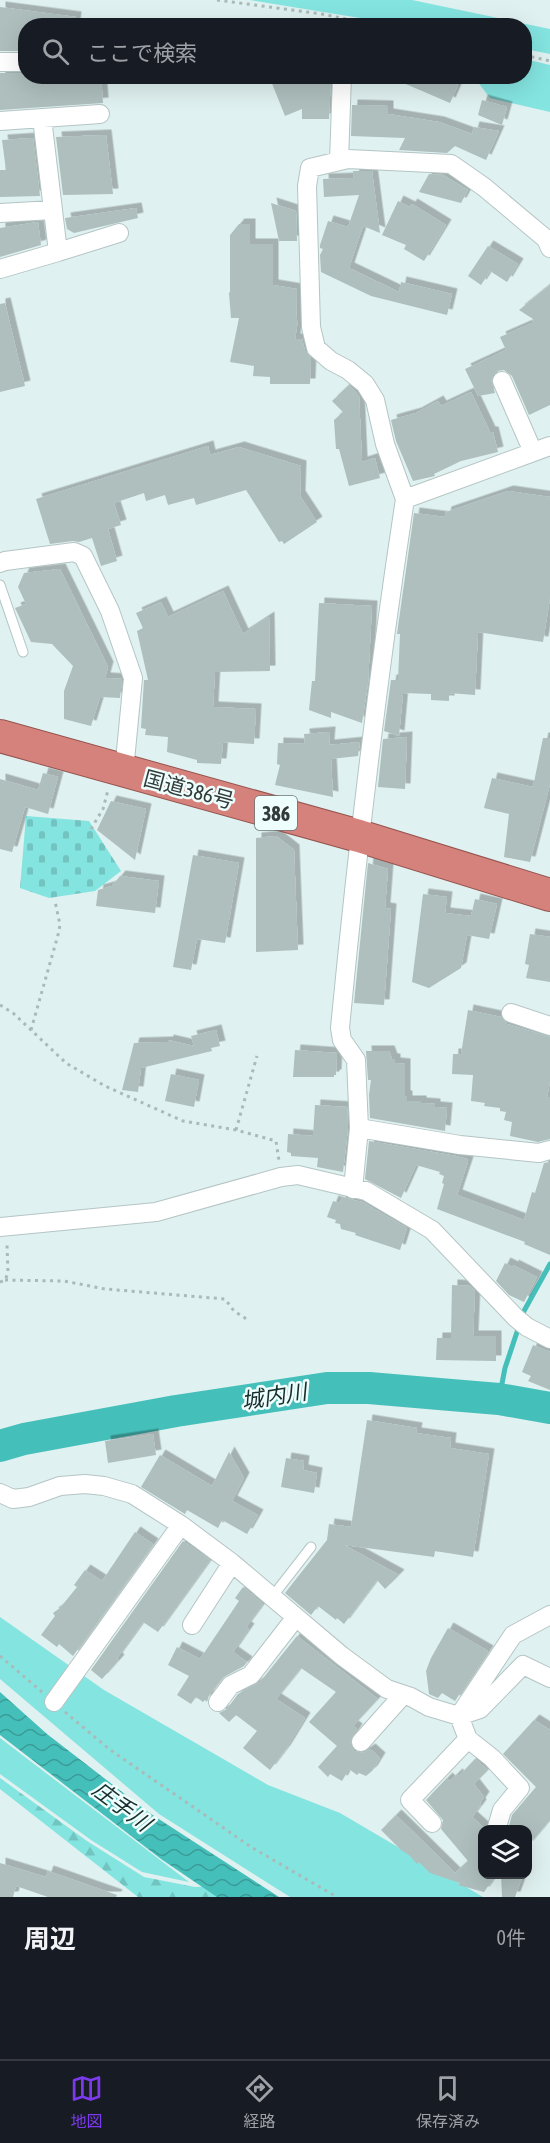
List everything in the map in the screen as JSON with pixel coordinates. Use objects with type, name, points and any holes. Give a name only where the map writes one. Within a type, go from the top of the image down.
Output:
[{"type":"highway","name":"国道386号","points":[[0,736],[118,776],[359,836],[550,895]]},
{"type":"street","points":[[0,62],[18,62]]},
{"type":"street","points":[[339,161],[342,84]]},
{"type":"street","points":[[0,121],[100,114]]},
{"type":"street","points":[[42,118],[58,252]]},
{"type":"street","points":[[353,1189],[359,1128],[356,1060],[341,1034],[359,836],[384,634],[405,499],[385,444],[375,400],[365,384],[316,348],[311,327],[307,186],[310,168],[348,159],[451,164],[484,187],[546,239],[550,248]]},
{"type":"street","points":[[0,213],[52,210]]},
{"type":"street","points":[[0,269],[119,233]]},
{"type":"street","points":[[405,499],[542,449],[502,381]]},
{"type":"street","points":[[0,563],[74,552],[83,556],[110,611],[133,678],[118,776]]},
{"type":"street","points":[[511,1013],[550,1026]]},
{"type":"street","points":[[359,1128],[460,1145],[539,1153],[550,1150]]},
{"type":"street","points":[[4,1227],[156,1212],[281,1177],[298,1175],[366,1191],[432,1230],[522,1322],[550,1340]]},
{"type":"street","points":[[0,1493],[13,1499],[29,1497],[60,1486],[85,1484],[104,1486],[132,1494],[181,1525],[232,1563],[342,1656],[378,1683],[429,1707],[459,1716],[480,1709],[522,1665],[550,1678]]},
{"type":"street","points":[[54,1702],[181,1525]]},
{"type":"street","points":[[192,1625],[232,1563]]},
{"type":"street","points":[[459,1716],[513,1635],[550,1615]]},
{"type":"street","points":[[218,1702],[231,1685],[251,1675],[296,1617]]},
{"type":"street","points":[[361,1742],[403,1695]]},
{"type":"street","points":[[459,1716],[468,1739],[492,1758],[520,1788],[502,1810],[498,1825]]},
{"type":"street","points":[[432,1823],[410,1800],[468,1739]]},
{"type":"lane","points":[[0,585],[23,652]]},
{"type":"lane","points":[[272,1597],[311,1547]]},
{"type":"path","points":[[217,0],[341,18]]},
{"type":"path","points":[[532,57],[550,61]]},
{"type":"path","points":[[91,829],[118,776]]},
{"type":"path","points":[[31,1030],[60,925],[55,901]]},
{"type":"path","points":[[0,1005],[13,1013],[66,1063],[105,1086],[183,1121],[236,1130],[276,1141],[281,1177]]},
{"type":"path","points":[[236,1130],[256,1056]]},
{"type":"path","points":[[4,1227],[8,1273],[5,1280]]},
{"type":"path","points":[[0,1282],[5,1280],[64,1281],[105,1289],[225,1299],[234,1311],[248,1320]]},
{"type":"path","points":[[0,1656],[109,1749],[241,1841],[337,1897]]},
{"type":"green space","points":[[250,0],[412,0],[498,18],[360,18]]},
{"type":"green space","points":[[532,25],[550,29],[550,54],[532,50]]},
{"type":"green space","points":[[532,61],[550,65],[550,112],[490,98],[479,84],[532,84]]},
{"type":"green space","points":[[26,816],[89,821],[121,871],[95,891],[49,898],[20,888]]},
{"type":"green space","points":[[0,1617],[104,1690],[268,1785],[340,1813],[483,1897],[290,1897],[159,1814],[0,1679]]},
{"type":"green space","points":[[0,1738],[189,1882],[142,1872],[91,1840],[0,1774]]},
{"type":"green space","points":[[0,1778],[87,1841],[144,1877],[195,1887],[217,1886],[231,1897],[138,1897],[0,1789]]},
{"type":"water","name":"庄手川","points":[[0,1692],[47,1734],[148,1812],[279,1897],[217,1897],[161,1859],[0,1735]]},
{"type":"building","points":[[0,7],[76,17],[18,18],[18,51],[0,51]]},
{"type":"building","points":[[0,73],[18,73],[18,84],[102,84],[103,103],[0,110]]},
{"type":"building","points":[[272,84],[331,84],[329,119],[302,119],[302,109],[285,116]]},
{"type":"building","points":[[406,84],[458,85],[450,103]]},
{"type":"building","points":[[482,100],[507,107],[502,125],[478,115]]},
{"type":"building","points":[[352,105],[388,106],[388,114],[439,122],[472,134],[474,127],[499,131],[486,160],[455,146],[447,153],[399,150],[405,138],[351,136]]},
{"type":"building","points":[[106,135],[113,194],[63,195],[56,137]]},
{"type":"building","points":[[33,138],[40,196],[0,197],[0,170],[6,170],[2,140]]},
{"type":"building","points":[[353,171],[372,171],[380,233],[363,226],[349,268],[399,292],[401,282],[452,294],[447,315],[371,296],[321,272],[320,255],[323,249],[320,245],[328,221],[348,227],[359,195],[324,197],[323,179],[354,178]]},
{"type":"building","points":[[429,174],[443,175],[468,190],[461,203],[419,192]]},
{"type":"building","points":[[398,201],[410,207],[412,204],[446,225],[424,261],[404,249],[406,245],[382,235]]},
{"type":"building","points":[[271,203],[296,211],[297,241],[279,241]]},
{"type":"building","points":[[136,208],[138,218],[74,233],[67,229],[65,218]]},
{"type":"building","points":[[38,222],[41,245],[0,257],[0,228]]},
{"type":"building","points":[[239,224],[250,224],[250,244],[273,244],[273,285],[297,289],[296,320],[298,320],[295,339],[302,339],[305,351],[311,358],[310,384],[270,384],[270,377],[253,376],[254,366],[230,362],[239,318],[231,318],[230,235]]},
{"type":"building","points":[[488,246],[518,264],[507,282],[490,271],[481,285],[468,276]]},
{"type":"building","points":[[550,285],[550,405],[529,415],[512,376],[504,370],[497,371],[491,380],[495,393],[478,396],[465,369],[506,350],[500,337],[532,323],[533,319],[519,310]]},
{"type":"building","points":[[5,303],[25,386],[0,392],[0,304]]},
{"type":"building","points":[[349,385],[359,396],[362,462],[375,458],[380,478],[349,486],[339,449],[336,449],[334,420],[343,412],[332,401]]},
{"type":"building","points":[[471,392],[490,432],[493,432],[498,452],[461,461],[434,474],[435,476],[413,481],[396,441],[391,420],[416,413],[438,401],[441,406]]},
{"type":"building","points":[[208,446],[210,455],[239,447],[301,466],[300,496],[317,522],[284,544],[282,541],[279,542],[246,490],[196,505],[194,498],[168,505],[165,495],[146,501],[144,493],[114,503],[121,525],[108,529],[117,561],[101,566],[92,538],[79,542],[50,544],[36,499]]},
{"type":"building","points":[[508,491],[550,497],[550,598],[543,642],[478,632],[475,695],[449,693],[449,701],[431,700],[431,694],[403,693],[399,736],[384,731],[391,680],[398,680],[400,634],[397,634],[414,513],[445,517],[446,512]]},
{"type":"building","points":[[60,569],[108,667],[105,678],[122,679],[120,698],[100,697],[91,726],[64,719],[64,691],[73,666],[52,644],[31,642],[15,608],[26,604],[18,587],[24,573]]},
{"type":"building","points":[[223,591],[243,634],[269,617],[270,671],[215,672],[213,707],[256,709],[254,744],[223,742],[221,764],[197,763],[197,760],[167,752],[168,737],[145,735],[146,729],[141,728],[144,680],[148,680],[137,631],[143,628],[136,613],[161,602],[168,617]]},
{"type":"building","points":[[319,603],[372,606],[368,683],[362,723],[331,712],[331,718],[309,710],[312,681],[315,681]]},
{"type":"building","points":[[330,732],[329,745],[360,742],[358,756],[331,759],[333,797],[275,785],[280,765],[277,764],[278,743],[305,744],[304,734]]},
{"type":"building","points":[[407,737],[405,789],[378,787],[383,739]]},
{"type":"building","points":[[543,738],[550,738],[550,784],[530,862],[504,857],[509,814],[484,808],[492,778],[533,787]]},
{"type":"building","points":[[43,773],[58,777],[48,814],[25,807],[12,852],[0,849],[0,779],[38,790]]},
{"type":"building","points":[[111,801],[146,809],[135,860],[97,830]]},
{"type":"building","points":[[276,836],[294,850],[298,950],[256,952],[256,838]]},
{"type":"building","points":[[193,855],[239,863],[225,943],[197,939],[191,970],[173,967]]},
{"type":"building","points":[[368,863],[388,869],[385,908],[391,909],[384,1005],[354,1003]]},
{"type":"building","points":[[120,876],[159,881],[155,913],[96,906],[98,890],[112,886]]},
{"type":"building","points":[[423,894],[447,897],[445,913],[471,916],[475,899],[497,904],[489,939],[467,935],[461,968],[429,988],[412,982]]},
{"type":"building","points":[[530,934],[550,937],[550,982],[526,978],[529,965],[525,964]]},
{"type":"building","points":[[468,1010],[501,1017],[507,1024],[550,1037],[550,1081],[547,1097],[550,1097],[550,1139],[538,1142],[510,1136],[512,1122],[504,1120],[506,1112],[500,1111],[500,1108],[484,1106],[485,1103],[471,1101],[473,1075],[452,1074],[453,1054],[461,1054]]},
{"type":"building","points":[[216,1030],[220,1046],[211,1048],[212,1051],[141,1068],[138,1092],[122,1090],[134,1043],[168,1042],[168,1040],[194,1046],[191,1036]]},
{"type":"building","points":[[295,1050],[337,1053],[336,1075],[334,1077],[293,1077]]},
{"type":"building","points":[[366,1051],[389,1051],[395,1063],[405,1064],[407,1101],[421,1101],[421,1103],[435,1104],[435,1107],[447,1108],[445,1131],[370,1118],[371,1080],[368,1080]]},
{"type":"building","points":[[171,1074],[199,1080],[194,1107],[165,1101]]},
{"type":"building","points":[[315,1105],[347,1107],[348,1128],[343,1172],[317,1167],[318,1158],[291,1156],[291,1153],[287,1152],[288,1134],[313,1136]]},
{"type":"building","points":[[369,1141],[467,1159],[457,1195],[524,1220],[544,1163],[550,1162],[550,1255],[524,1244],[525,1242],[437,1209],[444,1184],[442,1183],[444,1176],[439,1174],[440,1172],[416,1165],[401,1198],[365,1179]]},
{"type":"building","points":[[342,1197],[362,1202],[407,1228],[400,1250],[341,1229],[340,1224],[335,1223],[336,1220],[327,1217],[333,1201],[340,1203]]},
{"type":"building","points":[[505,1263],[537,1277],[524,1302],[509,1295],[496,1281]]},
{"type":"building","points":[[452,1285],[470,1286],[475,1291],[473,1336],[496,1336],[496,1361],[436,1360],[437,1338],[451,1338]]},
{"type":"building","points":[[533,1345],[550,1352],[550,1390],[528,1381],[531,1376],[522,1372]]},
{"type":"building","points":[[367,1420],[417,1428],[416,1433],[451,1438],[450,1448],[489,1454],[473,1557],[435,1551],[434,1557],[344,1545],[399,1575],[385,1589],[377,1580],[344,1624],[318,1606],[311,1615],[285,1593],[327,1540],[329,1524],[351,1527]]},
{"type":"building","points":[[153,1434],[156,1455],[108,1463],[105,1441]]},
{"type":"building","points":[[229,1452],[244,1478],[232,1501],[258,1515],[247,1534],[222,1520],[218,1528],[187,1510],[185,1514],[141,1487],[160,1455],[212,1486]]},
{"type":"building","points":[[286,1458],[304,1461],[303,1470],[317,1473],[314,1493],[281,1487]]},
{"type":"building","points":[[135,1532],[153,1544],[73,1656],[59,1644],[57,1647],[41,1635],[55,1616],[53,1613],[77,1587],[74,1585],[85,1570],[102,1581]]},
{"type":"building","points":[[183,1541],[210,1560],[158,1632],[143,1622],[117,1658],[119,1660],[102,1679],[91,1670]]},
{"type":"building","points":[[243,1587],[263,1604],[246,1627],[249,1629],[233,1652],[247,1662],[222,1678],[209,1695],[207,1702],[196,1697],[191,1704],[177,1695],[189,1676],[168,1665],[177,1647],[200,1659],[239,1601],[235,1598]]},
{"type":"building","points":[[448,1628],[488,1651],[455,1701],[442,1693],[438,1698],[429,1694],[426,1671]]},
{"type":"building","points":[[297,1636],[378,1699],[353,1726],[357,1729],[350,1740],[354,1751],[364,1753],[370,1749],[380,1758],[366,1776],[359,1773],[357,1775],[349,1769],[342,1781],[330,1774],[328,1777],[318,1767],[337,1746],[309,1722],[336,1692],[301,1668],[276,1699],[305,1718],[270,1770],[243,1748],[257,1731],[236,1715],[229,1722],[219,1713],[227,1709],[238,1694],[260,1682]]},
{"type":"building","points":[[534,1720],[550,1730],[550,1820],[532,1841],[532,1825],[509,1825],[512,1815],[536,1787],[503,1754]]},
{"type":"building","points":[[475,1759],[488,1770],[474,1784],[484,1797],[472,1817],[481,1825],[478,1825],[478,1879],[493,1879],[484,1892],[458,1885],[460,1883],[430,1873],[401,1850],[381,1830],[396,1815],[455,1873],[468,1861],[441,1829],[443,1820],[426,1800],[447,1778],[450,1781],[457,1774],[459,1776]]},
{"type":"building","points":[[0,1863],[46,1877],[48,1871],[117,1895],[116,1897],[48,1897],[16,1886],[13,1897],[0,1897]]},
{"type":"building","points":[[501,1879],[522,1879],[515,1897],[502,1897]]},
{"type":"waterway","points":[[499,1399],[505,1368],[524,1311],[550,1264]]},
{"type":"waterway","name":"城内川","points":[[0,1446],[24,1439],[176,1411],[327,1388],[369,1388],[499,1399],[550,1408]]}]
